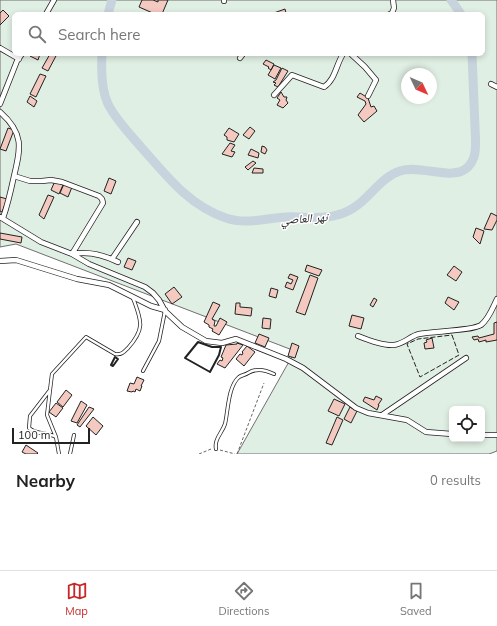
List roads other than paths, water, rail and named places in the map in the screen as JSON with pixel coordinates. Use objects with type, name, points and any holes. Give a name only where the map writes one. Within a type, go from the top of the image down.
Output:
[{"type":"street","points":[[47,12],[54,0]]},
{"type":"street","points":[[392,12],[394,8],[393,0]]},
{"type":"street","points":[[0,48],[12,53]]},
{"type":"street","points":[[0,104],[20,56]]},
{"type":"street","points":[[274,94],[292,75],[324,87],[330,83],[342,56]]},
{"type":"street","points":[[353,56],[376,80],[368,96]]},
{"type":"street","points":[[491,84],[497,87]]},
{"type":"street","points":[[0,112],[9,120],[18,138],[20,154],[10,199],[1,217],[41,242],[72,254],[95,267],[144,287],[159,300],[165,310],[182,327],[206,341],[222,343],[236,339],[286,359],[303,368],[356,408],[368,413],[407,420],[426,432],[449,434]]},
{"type":"street","points":[[14,176],[30,181],[51,180],[62,182],[99,196],[102,199],[103,203],[72,254]]},
{"type":"street","points":[[112,259],[137,222]]},
{"type":"street","points":[[72,254],[80,252],[100,255],[118,262]]},
{"type":"street","points":[[0,261],[16,260],[77,279],[109,285],[151,306],[165,310]]},
{"type":"street","points":[[358,336],[367,340],[393,345],[401,343],[418,334],[480,326],[488,317],[497,299]]},
{"type":"street","points":[[382,415],[466,358]]},
{"type":"street","points":[[485,435],[497,434]]},
{"type":"lane","points":[[59,454],[56,437],[47,415],[52,374],[86,337],[115,354],[123,354],[136,338],[141,327],[141,322],[133,297]]},
{"type":"lane","points":[[143,371],[159,341],[165,310]]},
{"type":"lane","points":[[216,449],[215,444],[222,432],[230,396],[238,378],[253,370],[264,370],[274,374]]},
{"type":"lane","points":[[50,390],[30,416],[28,425],[32,431],[36,433],[50,434],[56,437]]},
{"type":"lane","points":[[70,454],[74,435]]},
{"type":"waterway","name":"نهر العاصي","points":[[109,12],[112,0]]},
{"type":"waterway","name":"نهر العاصي","points":[[451,0],[460,12]]},
{"type":"waterway","name":"نهر العاصي","points":[[102,56],[102,80],[104,92],[111,110],[119,121],[169,179],[189,198],[213,213],[226,218],[241,221],[286,217],[318,218],[337,215],[356,206],[384,180],[400,171],[408,169],[454,173],[462,171],[468,167],[474,157],[476,145],[472,56]]}]
